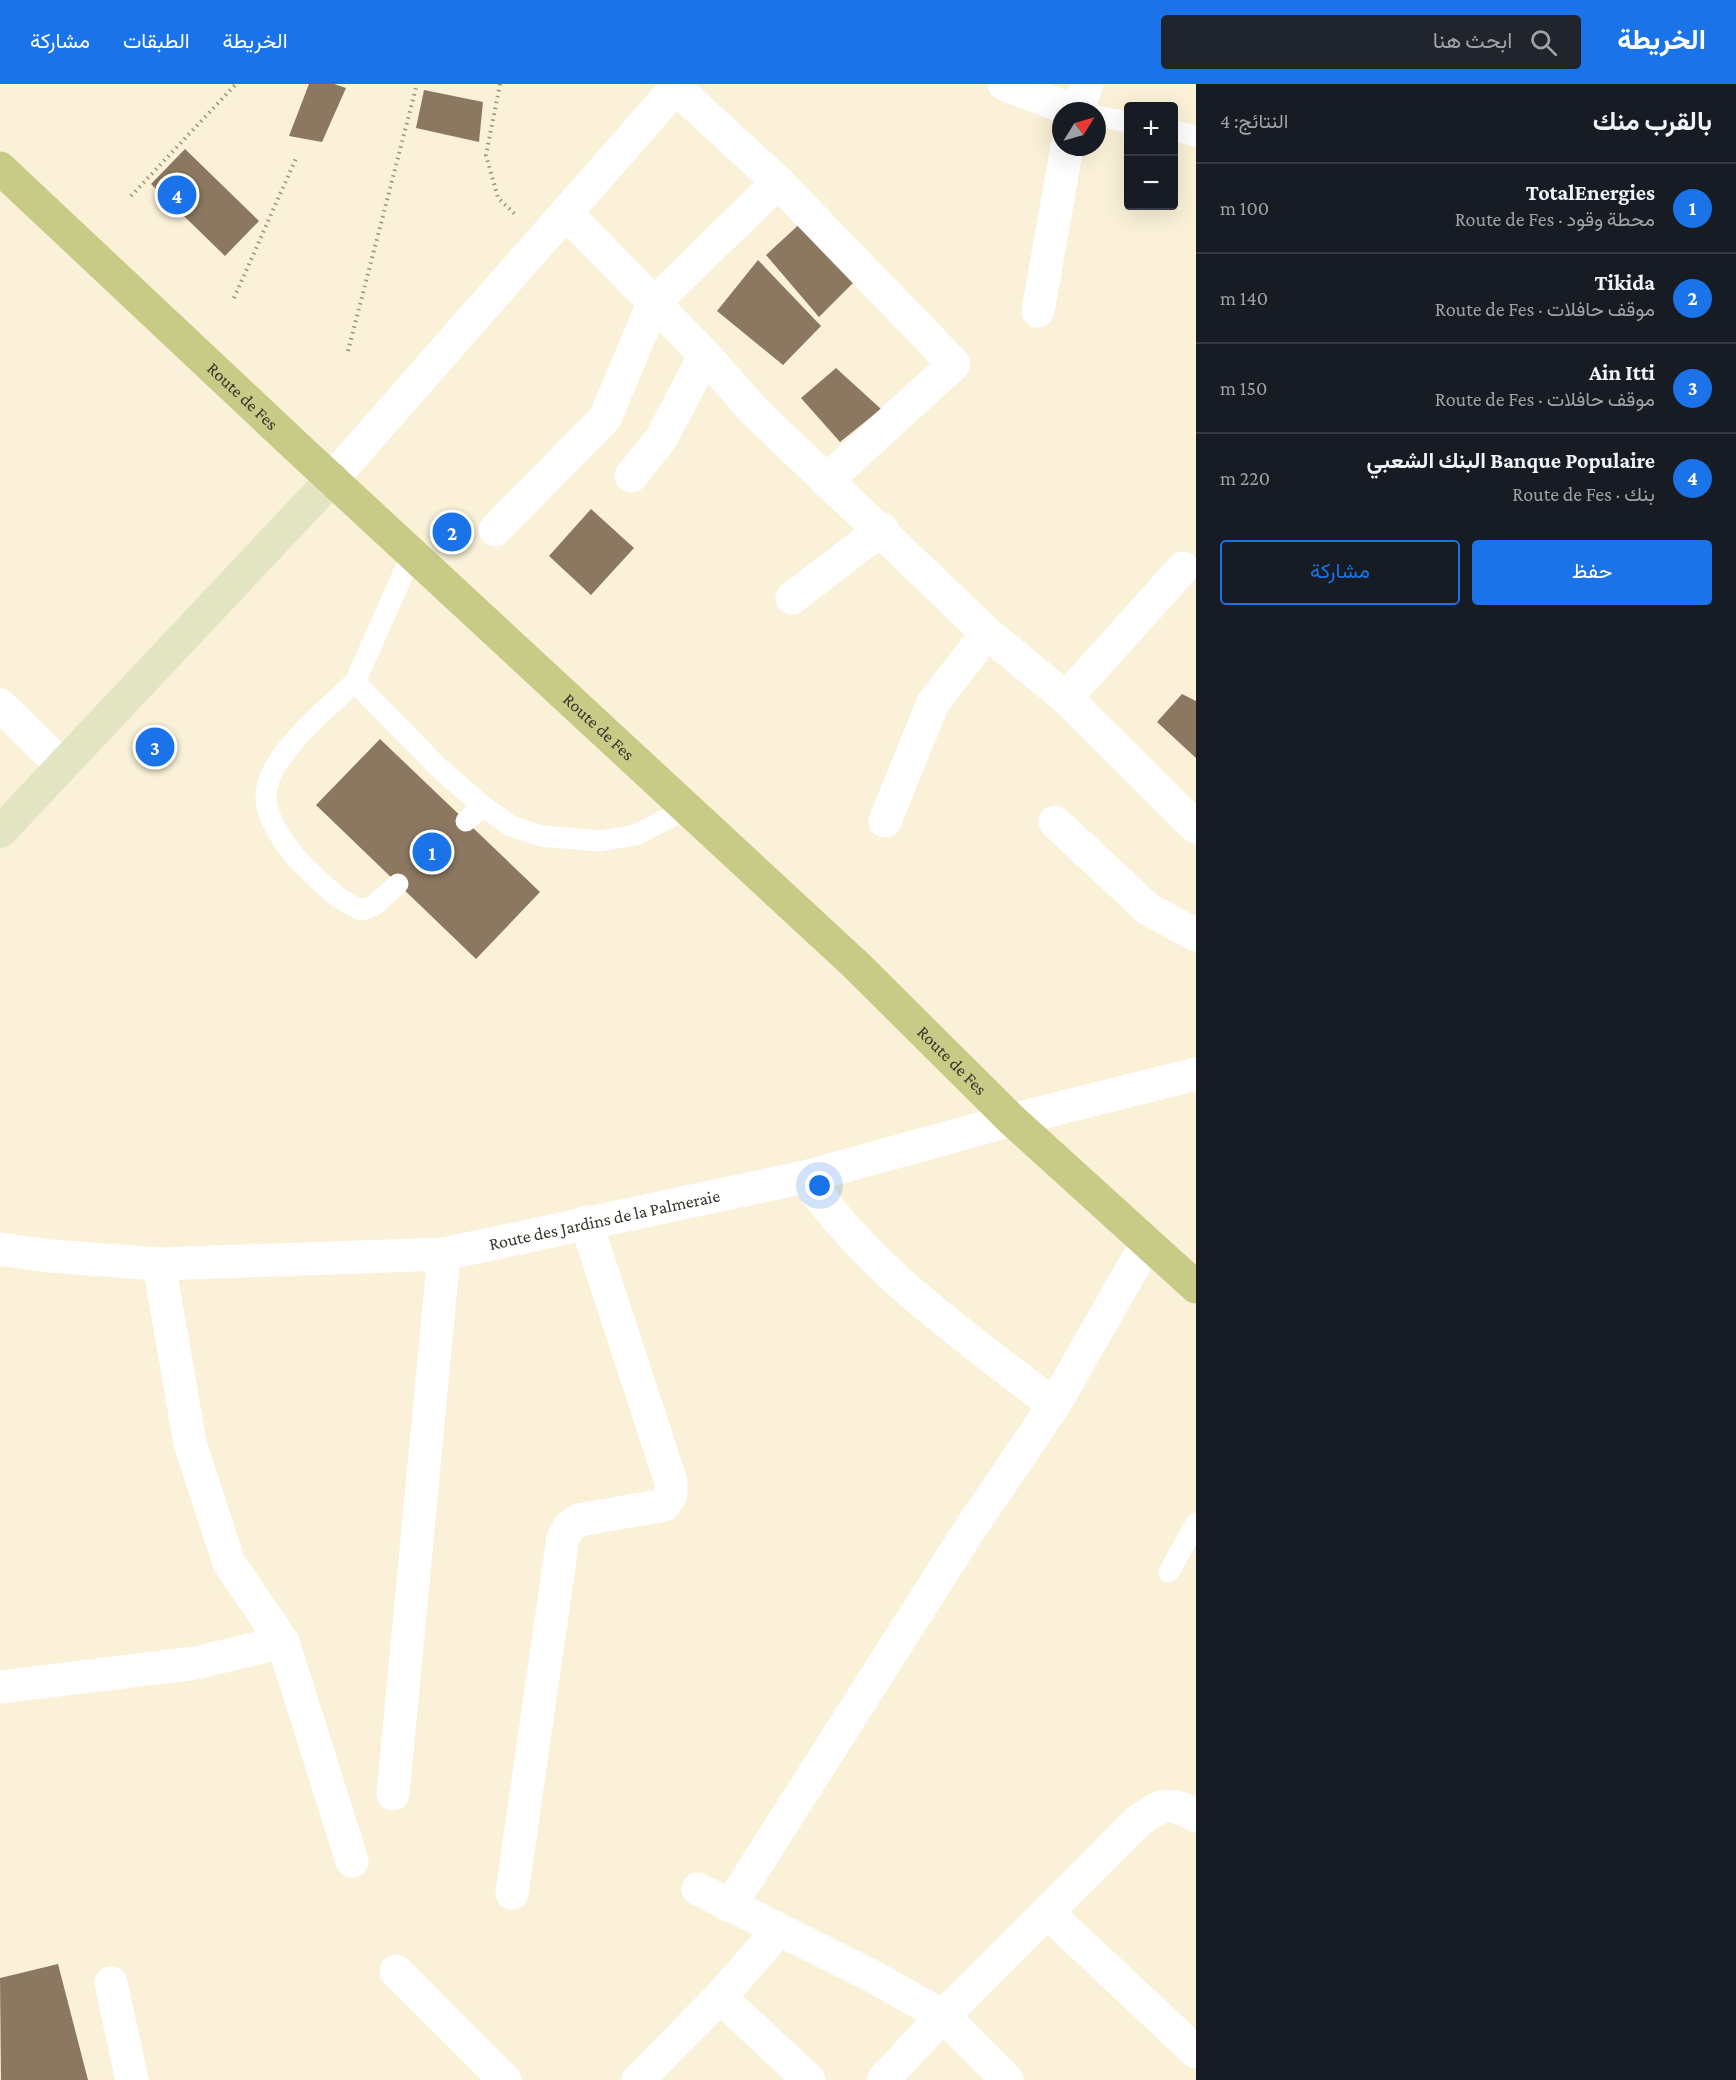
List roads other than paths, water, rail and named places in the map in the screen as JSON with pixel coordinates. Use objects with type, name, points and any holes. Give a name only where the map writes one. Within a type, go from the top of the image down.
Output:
[{"type":"main road","name":"Route de Fes","points":[[0,168],[411,554],[856,965],[1012,1120],[1196,1287]]},
{"type":"street","points":[[1004,84],[1052,102]]},
{"type":"street","points":[[1080,102],[1087,84]]},
{"type":"street","points":[[0,832],[332,479],[678,86],[778,182],[954,364],[826,481]]},
{"type":"street","points":[[1038,311],[1065,156]]},
{"type":"street","points":[[495,530],[605,418],[653,304],[778,182]]},
{"type":"street","points":[[567,214],[705,355],[754,411],[826,481],[882,530],[987,633],[1066,698],[1196,827]]},
{"type":"street","points":[[631,476],[661,439],[705,355]]},
{"type":"street","points":[[792,598],[882,530]]},
{"type":"street","points":[[1066,698],[1183,567]]},
{"type":"street","points":[[885,821],[933,703],[987,633]]},
{"type":"street","points":[[0,705],[62,766]]},
{"type":"street","points":[[1055,822],[1148,909],[1196,935]]},
{"type":"street","name":"Route des Jardins de la Palmeraie","points":[[0,1249],[50,1256],[159,1264],[444,1254],[805,1177],[1012,1120],[1196,1074]]},
{"type":"street","points":[[805,1177],[833,1216],[889,1275],[1054,1405]]},
{"type":"street","points":[[512,1893],[562,1538],[569,1527],[579,1520],[664,1505],[671,1494],[671,1482],[586,1222]]},
{"type":"street","points":[[730,1906],[961,1542],[1054,1405],[1147,1243]]},
{"type":"street","points":[[393,1794],[444,1254]]},
{"type":"street","points":[[159,1264],[190,1443],[229,1563],[283,1642],[352,1861]]},
{"type":"street","points":[[0,1687],[195,1663],[283,1642]]},
{"type":"street","points":[[884,2080],[943,2016],[1138,1821],[1157,1808],[1170,1804],[1196,1816]]},
{"type":"street","points":[[698,1888],[778,1931],[874,1977],[943,2016],[1007,2080]]},
{"type":"street","points":[[1047,1912],[1196,2052]]},
{"type":"street","points":[[638,2080],[720,1997],[778,1931]]},
{"type":"street","points":[[396,1971],[505,2080]]},
{"type":"street","points":[[111,1983],[132,2080]]},
{"type":"street","points":[[720,1997],[809,2080]]},
{"type":"lane","points":[[1106,118],[1124,121]]},
{"type":"lane","points":[[1178,132],[1196,136]]},
{"type":"lane","points":[[398,884],[369,908],[362,910],[348,905],[296,858],[269,812],[266,795],[271,776],[282,756],[355,681],[411,554]]},
{"type":"lane","points":[[355,681],[440,769],[483,806],[511,826],[541,836],[599,841],[636,835],[688,808]]},
{"type":"lane","points":[[466,821],[483,806]]},
{"type":"lane","points":[[1168,1572],[1196,1523]]},
{"type":"place","name":"Banque Populaire البنك الشعبي","points":[[177,195]]},
{"type":"place","name":"Tikida","points":[[452,532]]},
{"type":"place","name":"Ain Itti","points":[[155,747]]},
{"type":"place","name":"TotalEnergies","points":[[432,852]]}]
